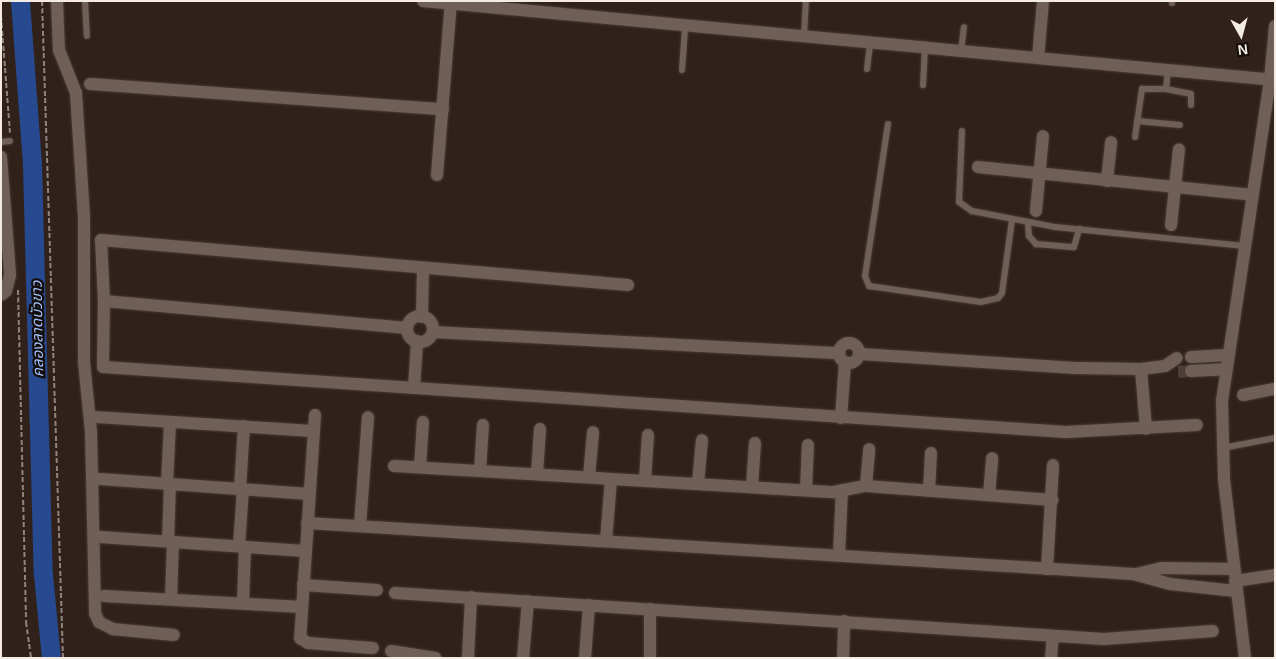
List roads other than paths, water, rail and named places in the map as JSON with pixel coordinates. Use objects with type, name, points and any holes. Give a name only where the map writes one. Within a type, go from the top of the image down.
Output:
[{"type":"street","points":[[57,1],[59,50],[76,93],[84,218],[84,362],[91,432],[95,613],[99,622],[108,628],[174,635]]},
{"type":"street","points":[[423,1],[685,28],[1272,80]]},
{"type":"street","points":[[1038,58],[1043,1]]},
{"type":"street","points":[[437,174],[451,3]]},
{"type":"street","points":[[1245,658],[1235,580],[1223,448],[1222,401],[1272,80],[1275,26]]},
{"type":"street","points":[[90,84],[443,109]]},
{"type":"street","points":[[1036,212],[1043,136]]},
{"type":"street","points":[[1107,181],[1110,142]]},
{"type":"street","points":[[1171,225],[1179,148]]},
{"type":"street","points":[[1,157],[10,275],[6,291],[1,295]]},
{"type":"street","points":[[978,167],[1040,175],[1253,195]]},
{"type":"street","points":[[628,285],[101,240],[104,301],[104,367],[1066,432],[1197,425]]},
{"type":"street","points":[[422,316],[423,268]]},
{"type":"street","points":[[104,301],[408,328]]},
{"type":"street","points":[[422,316],[410,321],[408,328],[410,336],[418,341],[428,339],[433,332]]},
{"type":"street","points":[[422,316],[429,320],[433,332]]},
{"type":"street","points":[[433,332],[842,358],[855,361],[860,354]]},
{"type":"street","points":[[414,388],[418,341]]},
{"type":"street","points":[[841,418],[842,358],[840,348],[849,342],[858,347],[860,354]]},
{"type":"street","points":[[860,354],[1076,368],[1165,366],[1184,372],[1226,369]]},
{"type":"street","points":[[1191,357],[1228,356]]},
{"type":"street","points":[[1165,366],[1177,358]]},
{"type":"street","points":[[1141,368],[1146,429]]},
{"type":"street","points":[[1243,395],[1275,390]]},
{"type":"street","points":[[315,415],[303,585],[302,640],[373,648]]},
{"type":"street","points":[[96,417],[314,431]]},
{"type":"street","points":[[360,526],[368,417]]},
{"type":"street","points":[[170,422],[171,599]]},
{"type":"street","points":[[420,467],[423,422]]},
{"type":"street","points":[[480,471],[483,425]]},
{"type":"street","points":[[243,604],[242,489],[244,426]]},
{"type":"street","points":[[536,474],[540,429]]},
{"type":"street","points":[[589,477],[593,432]]},
{"type":"street","points":[[645,480],[648,435]]},
{"type":"street","points":[[698,483],[702,440]]},
{"type":"street","points":[[752,487],[755,443]]},
{"type":"street","points":[[806,490],[808,445]]},
{"type":"street","points":[[866,486],[869,450]]},
{"type":"street","points":[[929,491],[931,453]]},
{"type":"street","points":[[990,495],[992,458]]},
{"type":"street","points":[[1047,569],[1053,464]]},
{"type":"street","points":[[394,466],[806,490],[842,490],[866,486],[1052,500]]},
{"type":"street","points":[[100,479],[309,494]]},
{"type":"street","points":[[606,541],[611,479]]},
{"type":"street","points":[[839,555],[842,490]]},
{"type":"street","points":[[307,523],[1133,574],[1170,584],[1235,580],[1275,575]]},
{"type":"street","points":[[100,537],[305,551]]},
{"type":"street","points":[[1133,574],[1161,568],[1235,580]]},
{"type":"street","points":[[303,585],[377,590]]},
{"type":"street","points":[[395,593],[1130,640],[1213,631]]},
{"type":"street","points":[[104,596],[302,607]]},
{"type":"street","points":[[468,658],[470,597]]},
{"type":"street","points":[[523,658],[528,601]]},
{"type":"street","points":[[585,658],[589,605]]},
{"type":"street","points":[[650,609],[650,658]]},
{"type":"street","points":[[843,658],[844,621]]},
{"type":"street","points":[[1052,658],[1053,636]]},
{"type":"street","points":[[391,651],[435,658]]},
{"type":"lane","points":[[85,1],[87,36]]},
{"type":"lane","points":[[804,38],[806,1]]},
{"type":"lane","points":[[961,51],[964,27]]},
{"type":"lane","points":[[682,70],[685,28]]},
{"type":"lane","points":[[867,69],[870,44]]},
{"type":"lane","points":[[923,86],[925,48]]},
{"type":"lane","points":[[1166,89],[1168,70]]},
{"type":"lane","points":[[1135,137],[1142,90],[1166,89],[1191,94],[1191,105]]},
{"type":"lane","points":[[1137,121],[1180,125]]},
{"type":"lane","points":[[888,124],[864,276],[869,286],[981,302],[998,298],[1002,293],[1012,220]]},
{"type":"lane","points":[[962,131],[958,197],[961,206],[1028,223],[1246,246]]},
{"type":"lane","points":[[1,142],[10,141]]},
{"type":"lane","points":[[1028,223],[1029,236],[1036,244],[1074,247],[1079,229]]},
{"type":"lane","points":[[1223,448],[1275,438]]},
{"type":"waterway","name":"คลองลาดบัวขาว","points":[[20,1],[32,165],[43,574],[51,658]]},
{"type":"tunnel","points":[[1178,372],[1191,371]]}]
